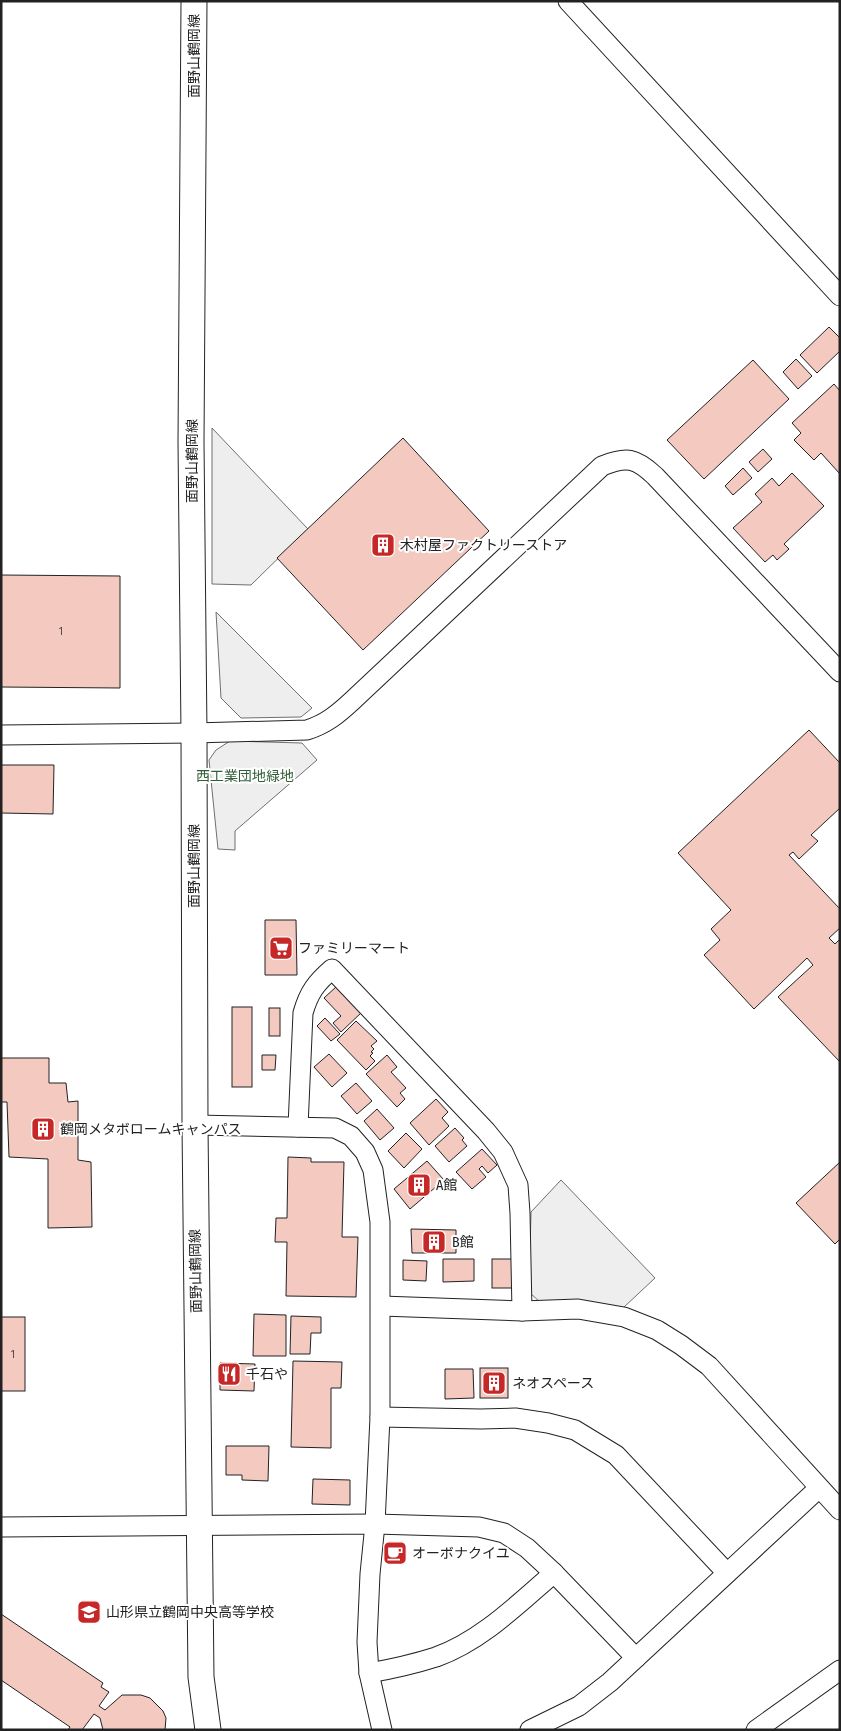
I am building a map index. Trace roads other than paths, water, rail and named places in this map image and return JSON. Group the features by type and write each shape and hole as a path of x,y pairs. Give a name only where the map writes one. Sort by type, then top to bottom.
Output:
{"main road":[{"name":"面野山鶴岡線","path":"194,1 192,452 194,1125 201,1677 208,1730"}],"street":[{"path":"568,1 840,296"},
{"path":"1,735 308,730 329,721 602,466 620,460 634,460 645,466 837,663"},
{"path":"298,1127 303,1013 308,995 319,980 332,968 486,1131 503,1152 518,1185 522,1311"},
{"path":"194,1125 335,1128 351,1136 366,1152 373,1170 380,1222 380,1417 367,1642 369,1673 382,1730"},
{"path":"381,1306 522,1311 578,1309 624,1317 657,1330 709,1366 840,1510"},
{"path":"380,1417 515,1418 548,1423 574,1430 616,1455 727,1573"},
{"path":"530,1730 579,1706 610,1682 818,1488"},
{"path":"1,1527 375,1524 479,1527 504,1534 527,1548 554,1573 636,1658"},
{"path":"369,1673 400,1668 438,1656 472,1639 506,1614 554,1573"},
{"path":"756,1730 840,1670"}],"place":[{"name":"木村屋ファクトリーストア","path":"383,545"},
{"name":"ファミリーマート","path":"281,948"},
{"name":"鶴岡メタボロームキャンパス","path":"43,1129"},
{"name":"A館","path":"419,1185"},
{"name":"B館","path":"434,1242"},
{"name":"千石や","path":"229,1374"},
{"name":"ネオスペース","path":"494,1383"},
{"name":"オーボナクイユ","path":"395,1553"},
{"name":"山形県立鶴岡中央高等学校","path":"89,1612"}],"park label":[{"name":"西工業団地緑地","path":"245,776"}]}
